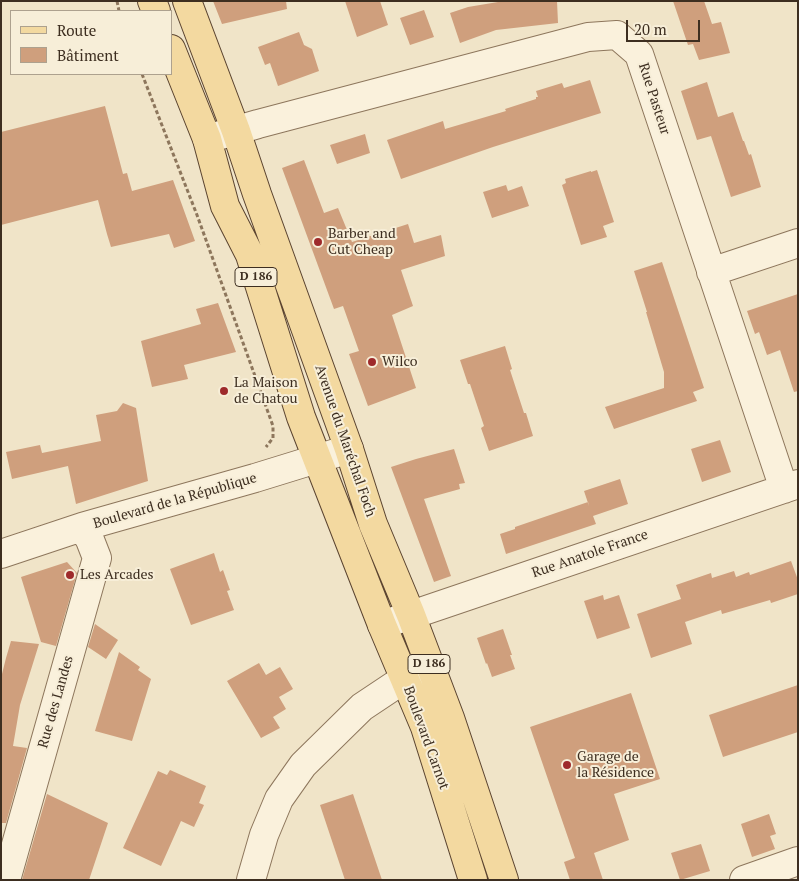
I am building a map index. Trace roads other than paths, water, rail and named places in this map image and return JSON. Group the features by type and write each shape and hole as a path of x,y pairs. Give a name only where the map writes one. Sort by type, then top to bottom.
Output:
{"main road":[{"name":"Avenue du Maréchal Foch","path":"187,1 236,131 349,449 373,524 411,615 450,718 504,880"},
{"name":"D 186","path":"172,52 207,139 225,206 250,255 301,417 318,459 337,473 373,524"},
{"name":"Boulevard Carnot","path":"318,459 382,625 425,727 473,880"}],"street":[{"name":"Rue Pasteur","path":"207,139 588,37 617,35 639,54 711,272 791,486"},
{"path":"711,272 798,243"},
{"name":"Boulevard de la République","path":"1,554 82,527 246,481 349,449"},
{"name":"Rue Anatole France","path":"382,625 791,486"},
{"name":"Rue des Landes","path":"6,880 12,821 98,558 82,527"},
{"path":"250,880 264,835 280,800 304,766 362,707 404,679 431,668"},
{"path":"744,880 798,861"}],"place":[{"name":"Barber and Cut Cheap","path":"318,242"},
{"name":"Wilco","path":"372,362"},
{"name":"La Maison de Chatou","path":"224,391"},
{"name":"Les Arcades","path":"70,575"},
{"name":"Garage de la Résidence","path":"567,765"}]}
